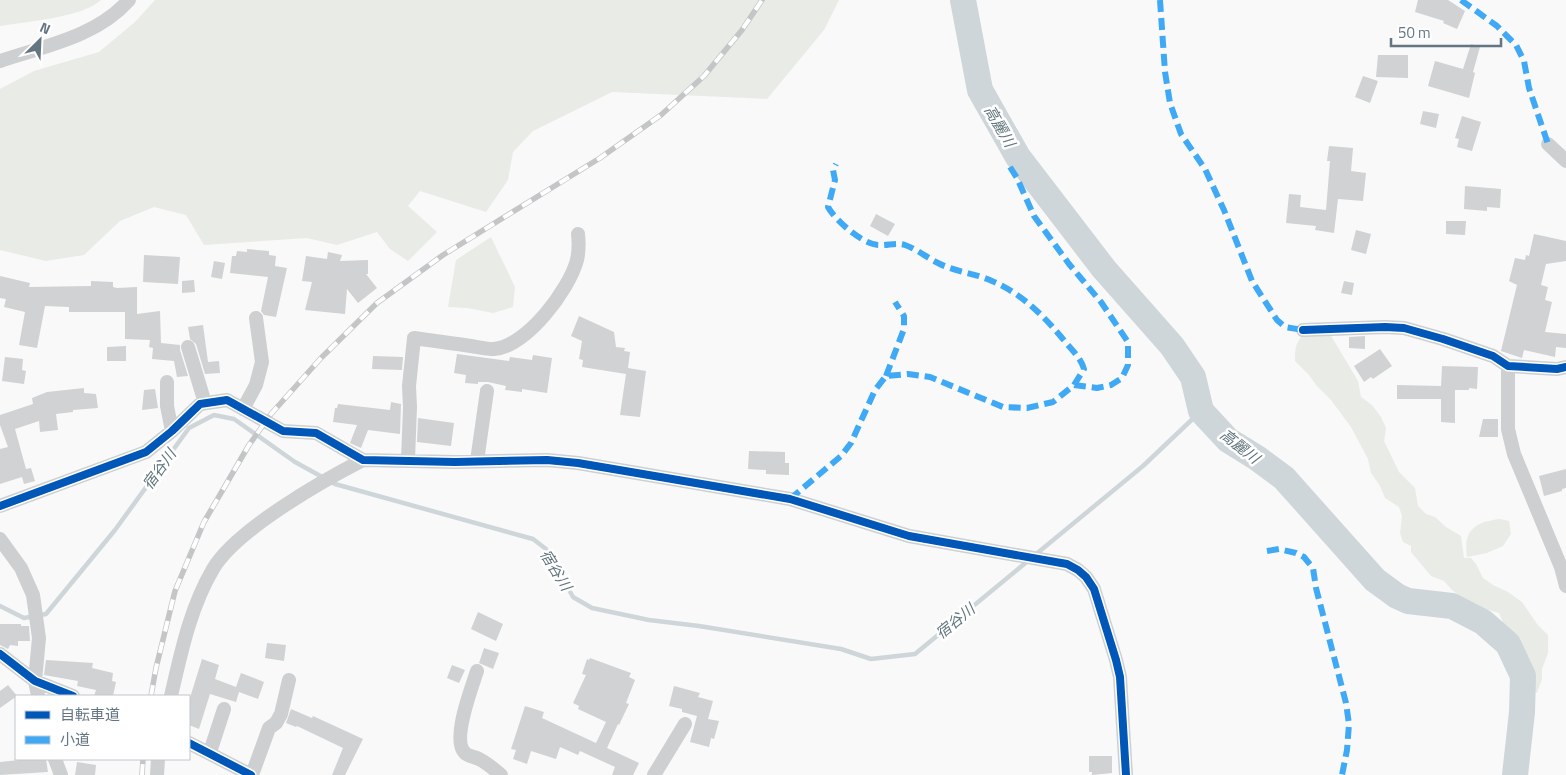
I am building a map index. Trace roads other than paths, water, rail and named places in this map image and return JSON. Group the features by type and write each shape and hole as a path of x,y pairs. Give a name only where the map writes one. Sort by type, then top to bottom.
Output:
{"street":[{"path":"0,61 90,31 107,20 129,0"},
{"path":"1548,144 1566,161"},
{"path":"408,460 409,386 414,338 494,349 514,343 533,329 552,306 568,281 576,262 580,245 578,234"},
{"path":"243,409 256,385 262,362 256,318"},
{"path":"1303,330 1404,328 1493,356 1508,366 1557,369 1566,367"},
{"path":"188,347 205,403"},
{"path":"1508,366 1508,429 1514,454 1561,567 1566,586"},
{"path":"167,382 167,406 172,431"},
{"path":"477,461 487,391"},
{"path":"0,506 146,452 172,431 200,404 226,400 282,431 316,433 363,460"},
{"path":"171,695 184,639 199,596 213,568 230,549 253,529 334,475 363,460 547,460 578,463 790,499 909,536 1067,564 1086,577 1094,590 1101,609 1120,677 1126,775"},
{"path":"0,539 21,568 33,595 39,638 35,681 38,695"},
{"path":"0,654 35,681 70,695"},
{"path":"477,671 461,728 461,747 465,754 492,766 501,775"},
{"path":"190,743 252,775 269,728 276,723 281,714 289,680"},
{"path":"210,752 224,709"},
{"path":"654,775 685,724"},
{"path":"55,760 60,775"},
{"path":"157,775 158,760"}],"waterway":[{"name":"高麗川","path":"963,0 980,90 1018,157 1104,269 1172,346 1193,377 1201,411 1228,440 1284,478 1375,580 1397,596 1408,601 1452,606 1483,622 1508,644 1523,676 1522,712 1515,775"},
{"name":"宿谷川","path":"1035,555 1143,466 1201,411"},
{"name":"宿谷川","path":"0,606 24,618 46,614 115,530 189,428 214,415 234,419 295,462 335,484 533,539 546,549 573,597 592,608 649,620 699,626 841,649 871,659 915,654 1029,560"}],"railway":[{"path":"151,695 175,591 204,522 249,445 271,414 321,358 377,303 443,255 600,158 661,115 704,76 742,30 762,0"},
{"path":"142,775 143,760"}]}
